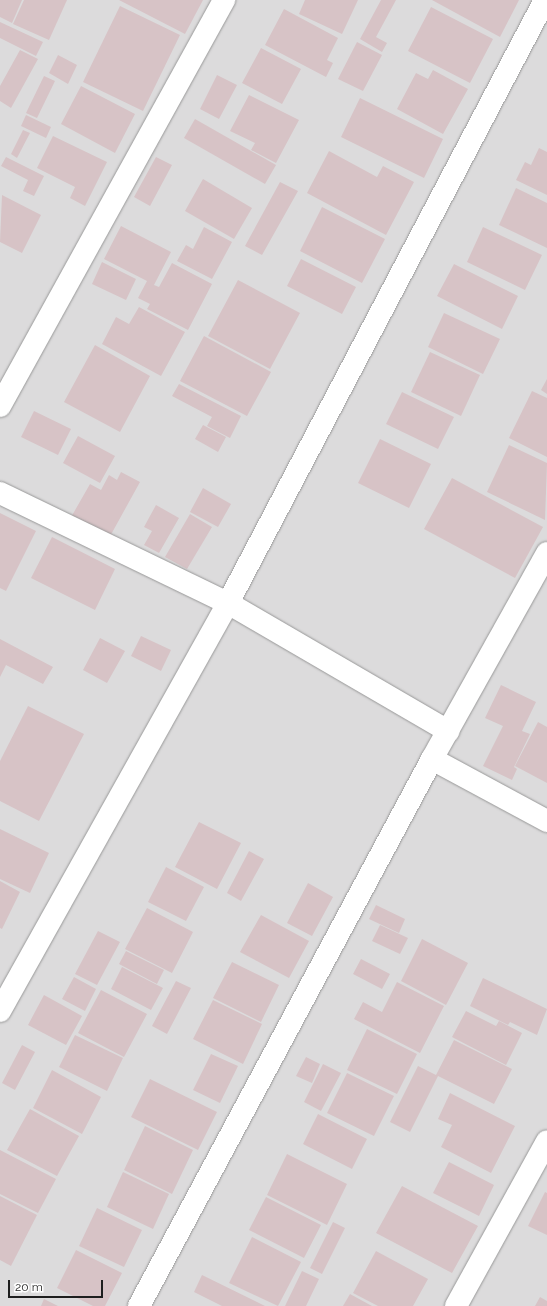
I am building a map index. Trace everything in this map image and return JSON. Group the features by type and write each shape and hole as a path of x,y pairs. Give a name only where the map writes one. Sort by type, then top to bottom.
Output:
{"street":[{"path":"0,406 224,0"},
{"path":"0,1011 228,603 545,0"},
{"path":"0,492 228,603 448,731"},
{"path":"139,1306 432,759 547,554"},
{"path":"432,759 547,821"},
{"path":"456,1306 547,1141"}],"shaded area":[{"path":"0,0 547,0 547,1306 0,1306"}],"building":[{"path":"0,0 22,0 12,23 0,17"},
{"path":"24,0 67,0 49,40 13,24"},
{"path":"119,0 203,0 185,34"},
{"path":"305,0 358,0 342,34 299,14"},
{"path":"381,0 396,0 376,37 387,43 382,52 360,39"},
{"path":"432,0 519,0 500,37"},
{"path":"120,6 180,35 143,111 83,82"},
{"path":"431,7 493,39 470,83 408,51"},
{"path":"284,9 338,38 327,60 333,63 326,77 265,45"},
{"path":"0,22 43,42 36,56 0,38"},
{"path":"357,42 382,55 363,91 338,79"},
{"path":"261,48 301,69 282,104 242,83"},
{"path":"20,50 38,59 11,108 0,101 0,86"},
{"path":"58,55 77,65 68,84 49,73"},
{"path":"433,70 468,89 443,134 397,109 416,73 428,79"},
{"path":"217,75 237,85 219,119 200,109"},
{"path":"44,76 55,81 37,118 26,113"},
{"path":"81,86 135,114 115,153 61,124"},
{"path":"249,95 299,120 276,163 251,150 255,143 230,131"},
{"path":"360,98 443,139 424,178 341,137"},
{"path":"26,115 51,127 46,138 21,126"},
{"path":"195,119 276,165 265,184 184,138"},
{"path":"23,130 30,133 17,158 11,154"},
{"path":"53,136 107,162 85,206 70,198 75,187 37,168"},
{"path":"539,148 547,152 547,195 516,180 525,162 531,165"},
{"path":"329,151 377,177 383,166 414,182 386,235 307,193"},
{"path":"6,157 44,176 34,196 23,191 28,180 1,166"},
{"path":"156,157 172,165 150,206 134,197"},
{"path":"203,179 252,208 234,239 185,211"},
{"path":"280,182 298,191 262,255 245,246"},
{"path":"516,188 547,203 547,248 499,225"},
{"path":"2,195 41,215 22,253 0,242"},
{"path":"322,207 385,239 362,283 300,251"},
{"path":"121,226 171,252 154,285 159,287 172,263 212,284 188,330 147,309 150,304 138,298 147,281 104,259"},
{"path":"204,227 232,242 212,279 177,261 186,245 193,249"},
{"path":"483,227 542,255 525,290 467,262"},
{"path":"301,259 356,287 342,314 287,286"},
{"path":"102,262 136,279 126,300 92,284"},
{"path":"454,264 518,296 502,329 437,296"},
{"path":"238,280 300,313 270,369 208,336"},
{"path":"139,307 185,332 161,376 102,344 116,317 129,324"},
{"path":"444,313 500,339 483,374 428,347"},
{"path":"204,336 271,372 247,416 180,381"},
{"path":"95,345 150,376 120,432 64,402"},
{"path":"430,352 480,375 461,416 411,392"},
{"path":"547,379 547,394 541,390"},
{"path":"179,384 241,416 230,438 207,426 212,417 172,396"},
{"path":"532,391 547,398 547,457 509,438"},
{"path":"402,392 454,417 438,449 386,424"},
{"path":"34,411 71,429 58,455 21,437"},
{"path":"203,425 226,437 218,452 195,439"},
{"path":"78,436 115,456 100,483 63,463"},
{"path":"380,439 431,464 409,508 358,483"},
{"path":"509,445 547,463 545,520 487,492"},
{"path":"121,472 140,482 108,540 70,519 90,484 101,490 109,475 117,480"},
{"path":"452,478 543,527 515,578 424,529"},
{"path":"203,488 231,504 218,527 190,512"},
{"path":"156,505 179,518 159,553 144,545 152,531 144,527"},
{"path":"0,513 36,531 6,591 0,588"},
{"path":"190,514 212,527 187,569 165,557"},
{"path":"52,537 115,569 95,610 31,578"},
{"path":"141,636 171,650 161,671 131,656"},
{"path":"100,638 125,651 107,683 83,670"},
{"path":"0,639 53,667 43,684 6,665 0,677"},
{"path":"501,685 536,702 522,731 530,734 514,767 517,769 512,780 483,766 503,726 485,718"},
{"path":"28,706 84,734 39,821 0,801 0,761"},
{"path":"538,722 547,727 547,783 515,766"},
{"path":"199,822 241,843 217,889 175,867"},
{"path":"0,829 49,853 30,893 0,879"},
{"path":"249,851 264,859 241,901 227,893"},
{"path":"166,867 204,887 186,921 148,902"},
{"path":"0,881 20,892 2,929 0,928"},
{"path":"308,883 333,897 312,936 287,923"},
{"path":"376,905 405,919 399,933 369,919"},
{"path":"147,908 193,932 172,973 125,949"},
{"path":"261,915 309,941 289,978 240,952"},
{"path":"380,925 408,938 400,954 372,941"},
{"path":"98,931 120,942 97,985 75,974"},
{"path":"422,939 468,963 446,1005 401,981"},
{"path":"126,951 164,970 157,984 119,964"},
{"path":"361,959 390,974 382,989 353,974"},
{"path":"232,962 279,985 261,1022 213,998"},
{"path":"122,967 163,988 151,1010 111,989"},
{"path":"74,977 96,989 85,1011 62,999"},
{"path":"483,978 547,1009 537,1035 510,1022 508,1025 470,1006"},
{"path":"176,981 191,988 167,1034 152,1026"},
{"path":"397,982 444,1006 420,1053 354,1019 363,1002 382,1012"},
{"path":"101,990 147,1014 124,1057 78,1033"},
{"path":"44,995 82,1016 66,1045 28,1025"},
{"path":"213,1000 262,1024 243,1064 193,1039"},
{"path":"466,1011 496,1026 499,1021 522,1033 506,1065 452,1037"},
{"path":"367,1029 417,1054 397,1094 347,1070"},
{"path":"75,1035 123,1058 107,1091 59,1067"},
{"path":"454,1040 512,1069 494,1104 438,1076 410,1132 390,1122 418,1066 436,1075"},
{"path":"22,1045 35,1052 15,1090 2,1083"},
{"path":"211,1054 238,1066 220,1103 193,1090"},
{"path":"306,1057 320,1064 312,1083 296,1076"},
{"path":"323,1064 341,1073 321,1111 304,1102"},
{"path":"52,1070 101,1097 82,1134 33,1108"},
{"path":"347,1073 394,1096 374,1136 327,1113"},
{"path":"150,1079 217,1112 198,1150 131,1117"},
{"path":"450,1093 515,1126 491,1173 441,1147 452,1125 438,1119"},
{"path":"30,1109 79,1136 57,1176 7,1150"},
{"path":"318,1114 367,1139 352,1169 303,1144"},
{"path":"145,1126 193,1150 172,1194 124,1170"},
{"path":"0,1150 56,1179 38,1213 0,1194"},
{"path":"287,1154 347,1184 327,1225 267,1195"},
{"path":"449,1162 494,1185 479,1216 433,1193"},
{"path":"123,1172 169,1194 153,1229 107,1207"},
{"path":"402,1186 478,1226 452,1273 376,1233"},
{"path":"545,1192 547,1193 547,1235 528,1226"},
{"path":"0,1196 37,1215 11,1266 0,1260"},
{"path":"266,1197 321,1225 304,1258 249,1230"},
{"path":"97,1208 142,1230 124,1267 79,1246"},
{"path":"333,1222 345,1228 322,1274 310,1268"},
{"path":"252,1237 301,1262 278,1306 229,1283"},
{"path":"76,1250 122,1273 105,1306 93,1306 57,1288"},
{"path":"376,1251 428,1279 413,1306 378,1306 353,1293"},
{"path":"302,1271 319,1279 306,1306 285,1306"},
{"path":"202,1275 265,1306 222,1306 194,1292"},
{"path":"350,1294 372,1306 343,1306"},
{"path":"540,1297 547,1301 547,1306 535,1306"},
{"path":"44,1299 58,1306 41,1306"}]}
